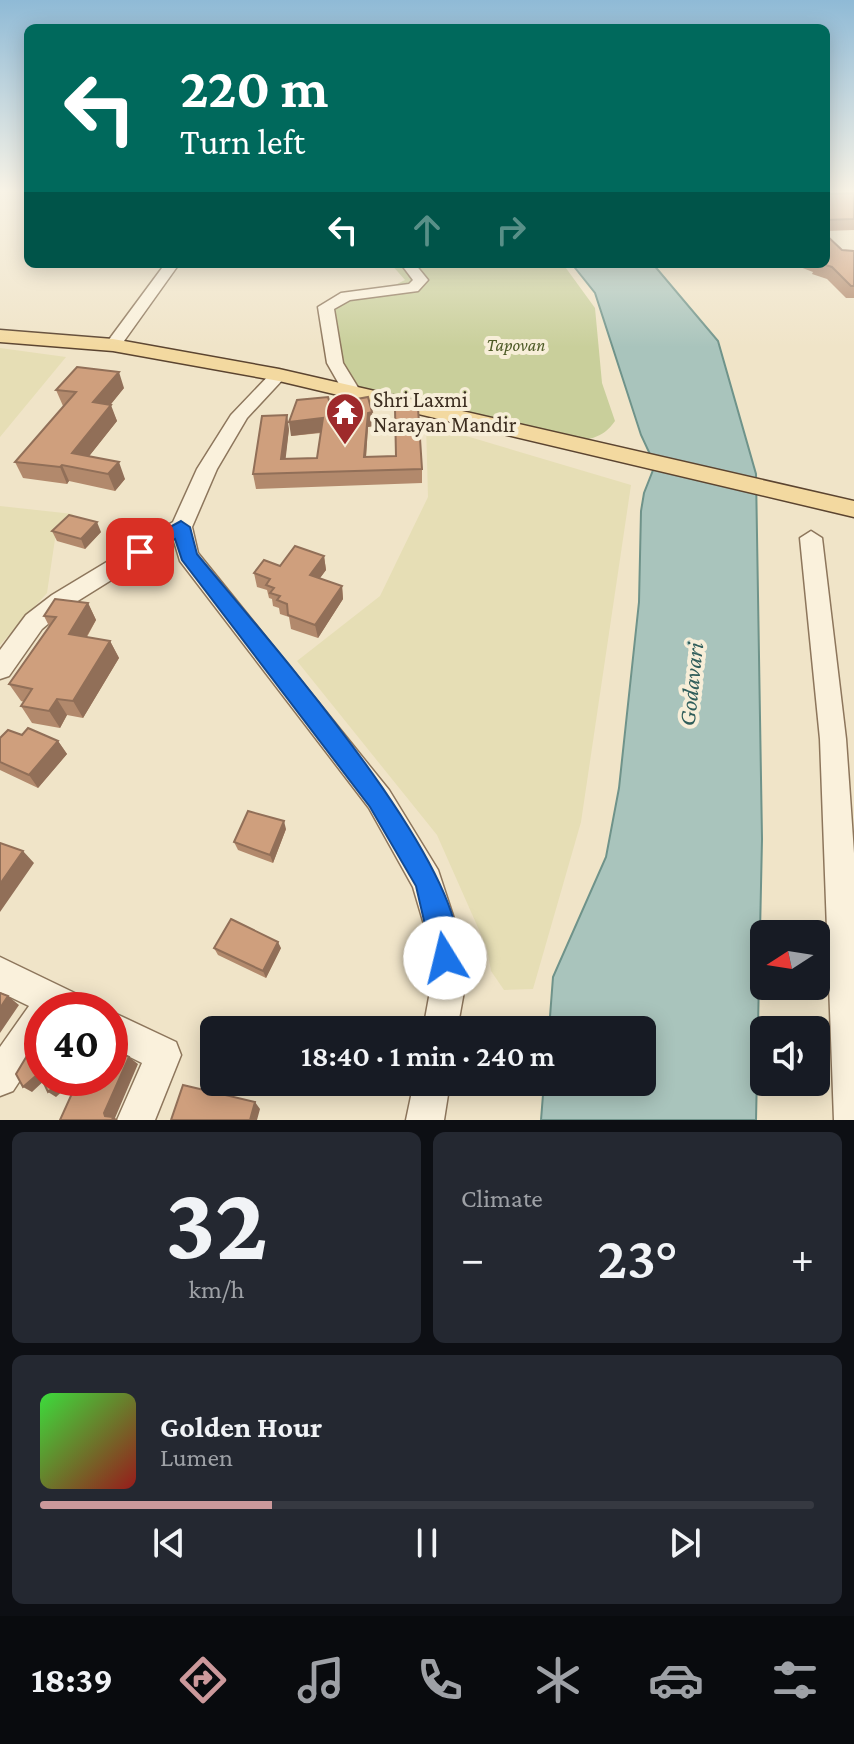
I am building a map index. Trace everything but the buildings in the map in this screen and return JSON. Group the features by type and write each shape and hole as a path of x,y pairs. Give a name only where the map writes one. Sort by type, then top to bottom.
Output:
{"main road":[{"path":"0,336 113,345 279,375 854,509"}],"street":[{"path":"113,345 169,268"},
{"path":"353,394 335,363 326,307 346,296 413,288 421,280 411,268"},
{"path":"0,669 34,622 60,601 181,527 207,469 240,415 279,375"},
{"path":"181,527 188,555 379,799 427,881 442,931 448,986 443,1016"},
{"path":"811,538 833,739 853,1120"},
{"path":"0,974 28,992"},
{"path":"128,1037 163,1055 136,1120"},
{"path":"0,1078 24,1047"},
{"path":"425,1120 429,1096"}],"shaded area":[{"path":"0,348 66,357 0,437"},
{"path":"426,424 631,485 581,822 533,989 504,990 491,971 487,948 437,835 297,661 380,596 428,497"},
{"path":"0,506 73,514 55,539 47,593 0,645"}],"green space":[{"name":"Tapovan","path":"394,268 566,268 595,308 602,383 615,421 594,438 566,440 363,395 349,381 320,310 333,299 377,294 405,280"}],"water":[{"name":"Godavari","path":"575,268 656,268 718,341 756,474 762,839 760,920 750,920 750,1000 759,1000 758,1016 750,1016 750,1096 757,1096 756,1120 541,1120 543,1096 656,1096 656,1016 550,1016 553,977 606,857 619,788 639,602 641,511 655,465 641,435 595,293"}],"place":[{"name":"Shri Laxmi Narayan Mandir","path":"345,446"}],"route":[{"path":"140,552 181,527 188,555 379,799 427,881 442,931 445,958"}]}
